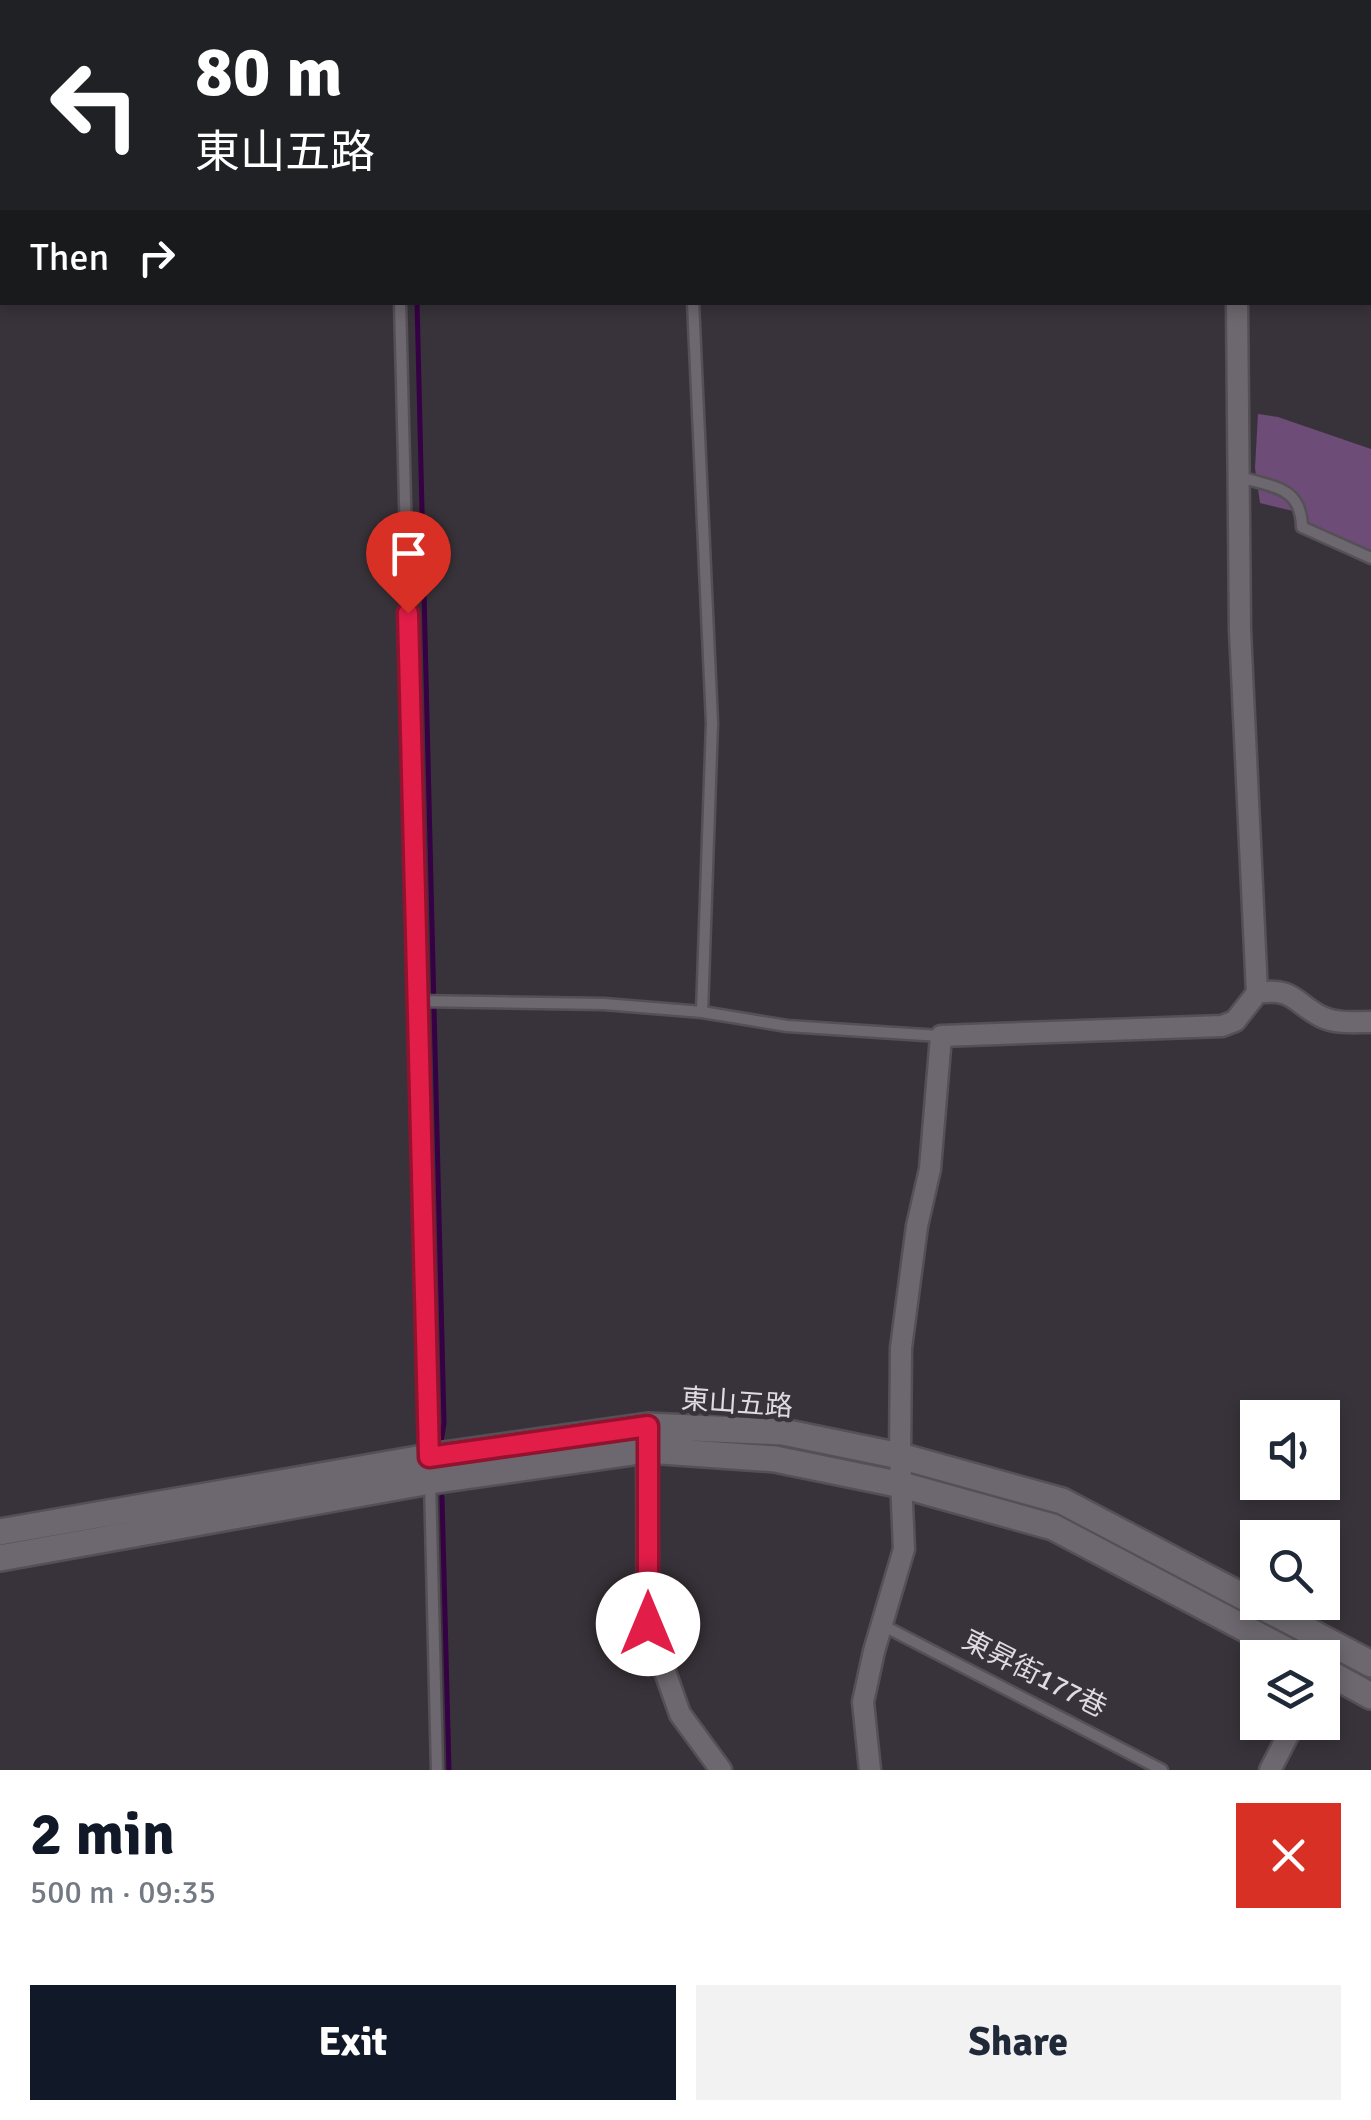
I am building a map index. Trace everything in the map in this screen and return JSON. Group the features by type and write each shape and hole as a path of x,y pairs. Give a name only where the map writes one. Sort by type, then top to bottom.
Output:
{"street":[{"path":"870,1770 863,1702 904,1549 901,1348 917,1226 930,1169 941,1036 1222,1026 1235,1021 1257,993 1240,630 1237,305"},
{"path":"1257,993 1278,990 1293,995 1324,1018 1371,1022"},
{"name":"東山五路","path":"0,1532 648,1438 783,1432 900,1456 1062,1501 1326,1640"},
{"path":"648,1438 648,1624 680,1714 721,1770"},
{"name":"東山五路","path":"648,1438 902,1485 1053,1526 1267,1640"},
{"name":"東山五路","path":"0,1558 429,1469"},
{"name":"東山五路","path":"1340,1647 1371,1664"},
{"path":"1340,1679 1371,1696"},
{"path":"1270,1770 1286,1740"}],"lane":[{"path":"400,305 437,1770"},
{"path":"693,305 712,723 702,1012"},
{"path":"1237,476 1292,494 1302,506 1302,527 1371,558"},
{"path":"418,1001 604,1004 702,1012 787,1026 941,1036"},
{"name":"東昇街177巷","path":"882,1625 1162,1770"}],"shaded area":[{"path":"1258,414 1278,417 1371,449 1371,559 1316,538 1305,514 1260,503 1255,468"}],"waterway":[{"path":"417,305 444,1423 441,1442"},
{"path":"442,1497 449,1770"}],"route":[{"path":"408,613 429,1457 648,1426 648,1624"}]}
